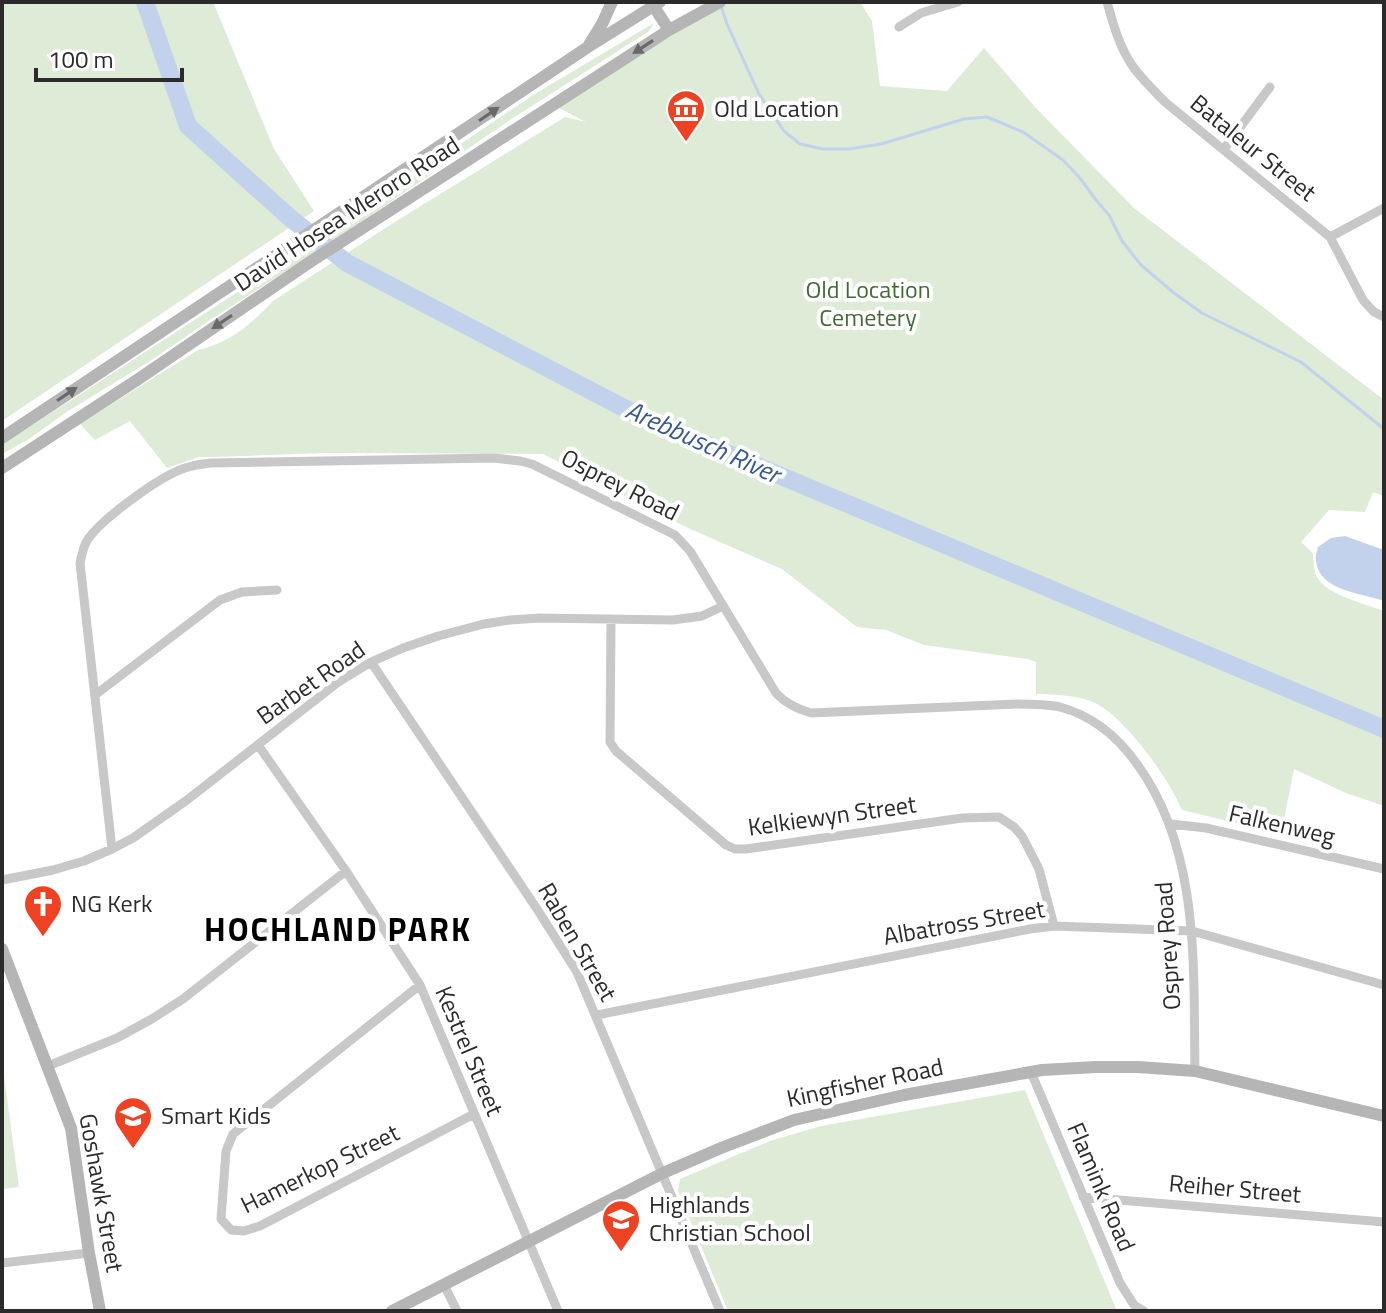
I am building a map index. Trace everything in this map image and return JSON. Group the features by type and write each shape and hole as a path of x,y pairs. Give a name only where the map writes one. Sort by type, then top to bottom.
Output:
{"main road":[{"path":"588,47 612,2"},
{"path":"655,3 669,30"},
{"name":"David Hosea Meroro Road","path":"2,438 655,3"},
{"name":"David Hosea Meroro Road","path":"2,468 310,262 669,30 715,5"},
{"path":"2,478 42,443"},
{"name":"Goshawk Street","path":"2,949 71,1128 100,1311"},
{"name":"Kingfisher Road","path":"392,1311 663,1173 780,1124 904,1095 1031,1072 1138,1067 1195,1071 1384,1116"}],"street":[{"path":"899,27 921,13 958,2"},
{"name":"Bataleur Street","path":"1107,2 1125,55 1141,77 1165,102 1330,237 1363,300 1374,312 1384,317"},
{"path":"1224,149 1270,87"},
{"path":"1330,237 1384,208"},
{"name":"Osprey Road","path":"112,849 80,563 88,540 102,524 169,475 183,468 210,463 494,458 520,461 532,464 675,535 690,551 776,693 800,710 811,713 1017,704 1060,707 1094,721 1111,733 1150,781 1171,824 1182,868 1192,931 1195,1071"},
{"path":"95,695 220,600 242,592 277,590"},
{"name":"Barbet Road","path":"2,880 53,870 112,849 150,827 337,683 371,662 438,636 484,624 539,618 611,621 689,619 723,606"},
{"name":"Kelkiewyn Street","path":"611,621 610,742 616,751 726,845 746,849 962,818 999,817 1022,836 1039,869 1054,926"},
{"name":"Raben Street","path":"371,662 577,972 720,1311"},
{"name":"Kestrel Street","path":"258,745 346,871 420,985 558,1311"},
{"name":"Falkenweg","path":"1171,824 1206,828 1384,869"},
{"path":"48,1066 117,1038 183,999 346,871"},
{"name":"Albatross Street","path":"597,1015 1054,926 1192,931 1384,985"},
{"name":"Hamerkop Street","path":"420,985 233,1134 226,1151 221,1219 231,1230 244,1231 260,1226 474,1114"},
{"name":"Flamink Road","path":"1031,1072 1125,1294 1144,1311"},
{"name":"Reiher Street","path":"1083,1197 1384,1222"},
{"path":"2,1263 89,1253"},
{"path":"444,1285 457,1311"}],"green space":[{"path":"2,2 213,2 274,149 314,211 2,421"},
{"name":"Old Location Cemetery","path":"720,2 860,2 872,21 880,86 947,91 984,48 1035,107 1134,208 1384,400 1384,496 1373,492 1365,512 1329,510 1301,542 1313,553 1318,579 1324,585 1339,595 1384,611 1384,806 1346,793 1294,769 1281,834 1182,810 1146,751 1109,712 1084,699 1036,694 1036,662 924,645 886,630 857,627 782,569 688,528 543,454 326,453 199,457 167,468 130,421 95,440 80,424 198,350 230,338 273,301 565,117 586,122 553,105"},
{"path":"654,23 649,31 513,118 330,243 2,454 2,445 333,230 533,95"},
{"path":"2,1076 19,1187 2,1189"},
{"path":"1025,1090 1117,1311 728,1311 678,1191 680,1179 770,1141 821,1126"}],"water":[{"path":"1345,536 1384,550 1384,601 1342,589 1324,578 1319,570 1316,558 1318,547 1331,538"}],"waterway":[{"name":"Arebbusch River","path":"145,2 188,126 289,217 347,263 643,418 1384,729"},
{"path":"721,6 759,94 784,131 800,144 823,149 849,149 881,144 964,119 987,117 1023,132 1063,160 1080,178 1109,215 1122,241 1141,265 1174,293 1202,313 1301,362 1384,429"}],"place":[{"name":"Old Location","path":"686,143"},
{"name":"NG Kerk","path":"43,938"},
{"name":"Smart Kids","path":"133,1150"},
{"name":"Highlands Christian School","path":"621,1253"}],"district":[{"name":"HOCHLAND PARK","path":"338,930"}]}
